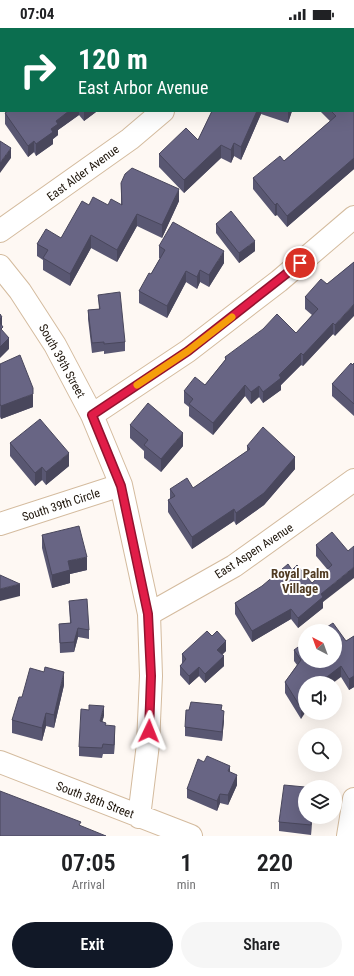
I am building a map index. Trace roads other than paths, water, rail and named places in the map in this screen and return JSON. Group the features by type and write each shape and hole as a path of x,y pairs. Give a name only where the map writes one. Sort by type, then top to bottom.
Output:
{"street":[{"name":"East Alder Avenue","path":"0,231 130,139 162,112"},
{"path":"92,415 188,351 279,281 354,217"},
{"name":"South 39th Street","path":"0,266 20,291 55,345 92,415 121,486 148,614 151,676 148,744 139,817"},
{"name":"East Aspen Avenue","path":"148,614 234,566 354,480"},
{"name":"South 39th Circle","path":"0,524 121,486"},
{"name":"South 38th Street","path":"0,762 191,836"},
{"path":"348,836 354,799"}],"district":[{"name":"Royal Palm Village","path":"300,580"}]}
